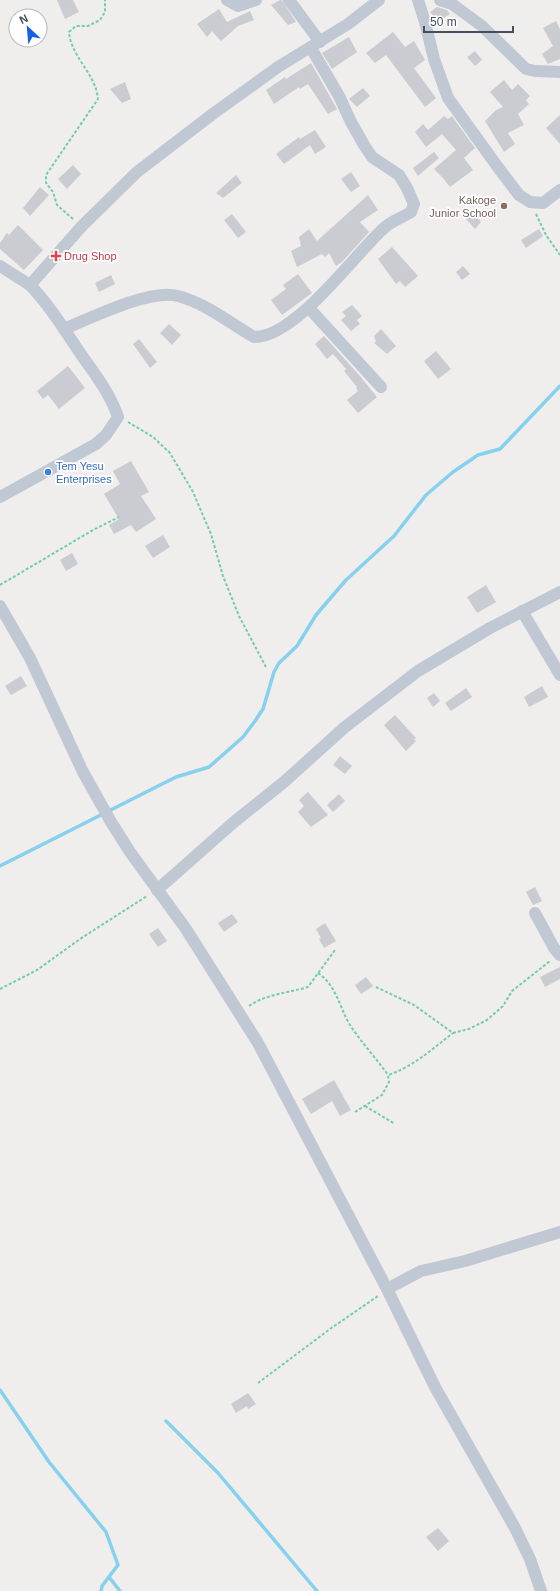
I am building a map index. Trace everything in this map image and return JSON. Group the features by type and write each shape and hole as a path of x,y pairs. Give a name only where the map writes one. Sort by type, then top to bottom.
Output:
{"street":[{"path":"227,0 238,6 256,0"},
{"path":"64,329 143,298 164,294 177,295 194,302 254,337 263,337 273,333 309,308 382,229 411,212 414,204 399,175 372,157 364,145 351,122 316,45 288,0"},
{"path":"30,285 82,226 131,177 170,146 278,67 348,24 379,0"},
{"path":"418,0 426,22 434,59 448,98 519,195 530,202 543,203 560,190"},
{"path":"440,0 452,4 482,26 526,69 535,72 560,72"},
{"path":"0,266 30,285 53,311 112,401 118,417 106,435 96,444 0,497"},
{"path":"309,308 381,387"},
{"path":"157,890 234,822 284,782 345,727 418,671 455,647 560,592"},
{"path":"0,606 30,658 83,772 102,807 130,852 186,929 240,1013 265,1056 387,1289 435,1387 515,1528 530,1559 540,1591"},
{"path":"522,611 560,675"},
{"path":"535,913 560,955"},
{"path":"387,1289 421,1271 465,1261 560,1232"}],"path":[{"path":"82,226 57,205 53,192 46,182 46,175 98,99 97,88 70,43 69,32 76,26 88,26 100,20 105,12 105,0"},
{"path":"530,202 546,235 560,256"},
{"path":"118,417 153,437 170,453 193,492 211,534 223,576 238,616 267,669"},
{"path":"0,585 93,530 118,517"},
{"path":"0,989 37,970 80,939 157,890"},
{"path":"240,1013 257,1000 308,987 335,950"},
{"path":"388,1075 399,1072 418,1061 453,1033 468,1029 487,1020 503,1006 512,991 560,955"},
{"path":"318,973 327,979 336,992 340,1005 351,1026 388,1075 389,1082 382,1095 355,1112"},
{"path":"376,987 414,1005 453,1033"},
{"path":"365,1106 395,1124"},
{"path":"258,1383 330,1329 387,1289"}],"building":[{"path":"57,0 73,0 79,12 65,19"},
{"path":"282,0 296,22 288,25 271,5"},
{"path":"437,7 447,10 450,14 438,22 430,12"},
{"path":"219,9 227,22 250,11 254,20 238,26 221,41 212,31 207,37 197,24"},
{"path":"556,21 560,29 560,59 548,64 542,54 553,46 543,28"},
{"path":"393,32 405,47 414,41 425,60 414,68 436,98 425,107 386,55 375,63 366,53"},
{"path":"349,37 357,52 332,69 322,53"},
{"path":"475,51 482,60 475,66 467,57"},
{"path":"311,63 337,109 328,114 308,84 300,89 299,87 274,104 266,90 285,77 286,79"},
{"path":"504,80 512,90 518,84 530,96 526,100 529,104 518,114 524,125 508,133 515,144 504,152 485,121 496,110 503,107 490,92"},
{"path":"125,82 131,99 122,103 110,89"},
{"path":"363,88 370,96 357,107 349,99"},
{"path":"560,115 560,144 546,128"},
{"path":"444,116 448,119 452,116 475,148 464,158 473,170 450,187 434,169 456,150 442,134 426,147 415,132 423,124 428,130"},
{"path":"315,130 326,147 315,154 310,145 284,164 276,154 299,137 300,139"},
{"path":"434,152 439,158 418,176 413,168"},
{"path":"73,165 81,174 67,189 58,179"},
{"path":"351,172 360,186 351,192 341,179"},
{"path":"236,175 242,183 223,198 216,193"},
{"path":"40,187 49,195 30,216 23,208"},
{"path":"368,195 378,210 360,222 369,232 342,262 336,266 329,253 325,257 322,254 297,267 291,251 301,246 299,237 309,229 317,241"},
{"path":"473,212 481,222 475,229 465,218"},
{"path":"232,214 246,232 238,238 224,220"},
{"path":"18,225 43,250 24,270 0,249 0,243 7,233 9,235"},
{"path":"539,229 543,236 526,248 521,240"},
{"path":"392,247 418,276 405,287 400,281 396,284 378,259"},
{"path":"463,266 470,274 462,280 456,272"},
{"path":"298,274 312,293 282,315 271,300 286,289 283,285"},
{"path":"111,275 115,284 99,292 95,283"},
{"path":"352,305 362,316 357,320 360,324 351,331 341,320 346,316 342,312"},
{"path":"169,324 181,335 172,345 160,333"},
{"path":"381,329 396,346 387,354 374,343 376,341 374,336"},
{"path":"324,336 377,397 358,413 347,400 358,391 356,388 357,387 344,371 346,369 333,354 327,359 315,344"},
{"path":"139,339 157,362 150,368 133,344"},
{"path":"436,351 451,369 438,379 424,361"},
{"path":"68,366 85,388 59,409 48,395 43,399 37,391"},
{"path":"131,461 149,492 141,496 156,519 136,532 131,525 114,534 109,525 119,519 104,494 120,484 113,471"},
{"path":"163,535 170,547 153,558 145,546"},
{"path":"72,553 78,564 66,571 60,560"},
{"path":"486,585 496,602 477,613 467,597"},
{"path":"21,676 27,686 11,695 5,686"},
{"path":"542,686 548,697 529,707 524,697"},
{"path":"466,688 472,697 451,711 445,703"},
{"path":"434,693 440,701 433,707 427,698"},
{"path":"395,715 416,738 414,740 416,741 406,751 384,725"},
{"path":"340,756 352,766 345,774 333,765"},
{"path":"308,792 328,815 311,827 298,812 304,806 299,800"},
{"path":"339,794 345,801 333,812 327,805"},
{"path":"535,887 542,901 533,905 526,892"},
{"path":"232,914 238,922 224,932 218,923"},
{"path":"325,923 336,941 324,948 316,929"},
{"path":"158,928 167,941 158,947 149,934"},
{"path":"560,967 560,979 545,987 540,977"},
{"path":"366,977 373,986 361,994 355,985"},
{"path":"334,1080 351,1110 340,1116 332,1101 311,1114 302,1099"},
{"path":"248,1393 256,1404 248,1409 247,1406 236,1413 231,1404"},
{"path":"438,1528 449,1541 438,1551 426,1537"}],"waterway":[{"path":"0,866 176,777 209,767 243,737 255,721 263,709 274,672 279,663 297,646 316,615 346,580 394,536 426,495 453,472 478,455 500,449 560,386"},
{"path":"0,1390 49,1462 106,1532 118,1565 102,1586 101,1591"},
{"path":"166,1421 218,1473 317,1591"},
{"path":"109,1577 120,1591"}],"place":[{"name":"Kakoge Junior School","path":"504,206"},
{"name":"Drug Shop","path":"56,256"},
{"name":"Tem Yesu Enterprises","path":"48,472"}]}
